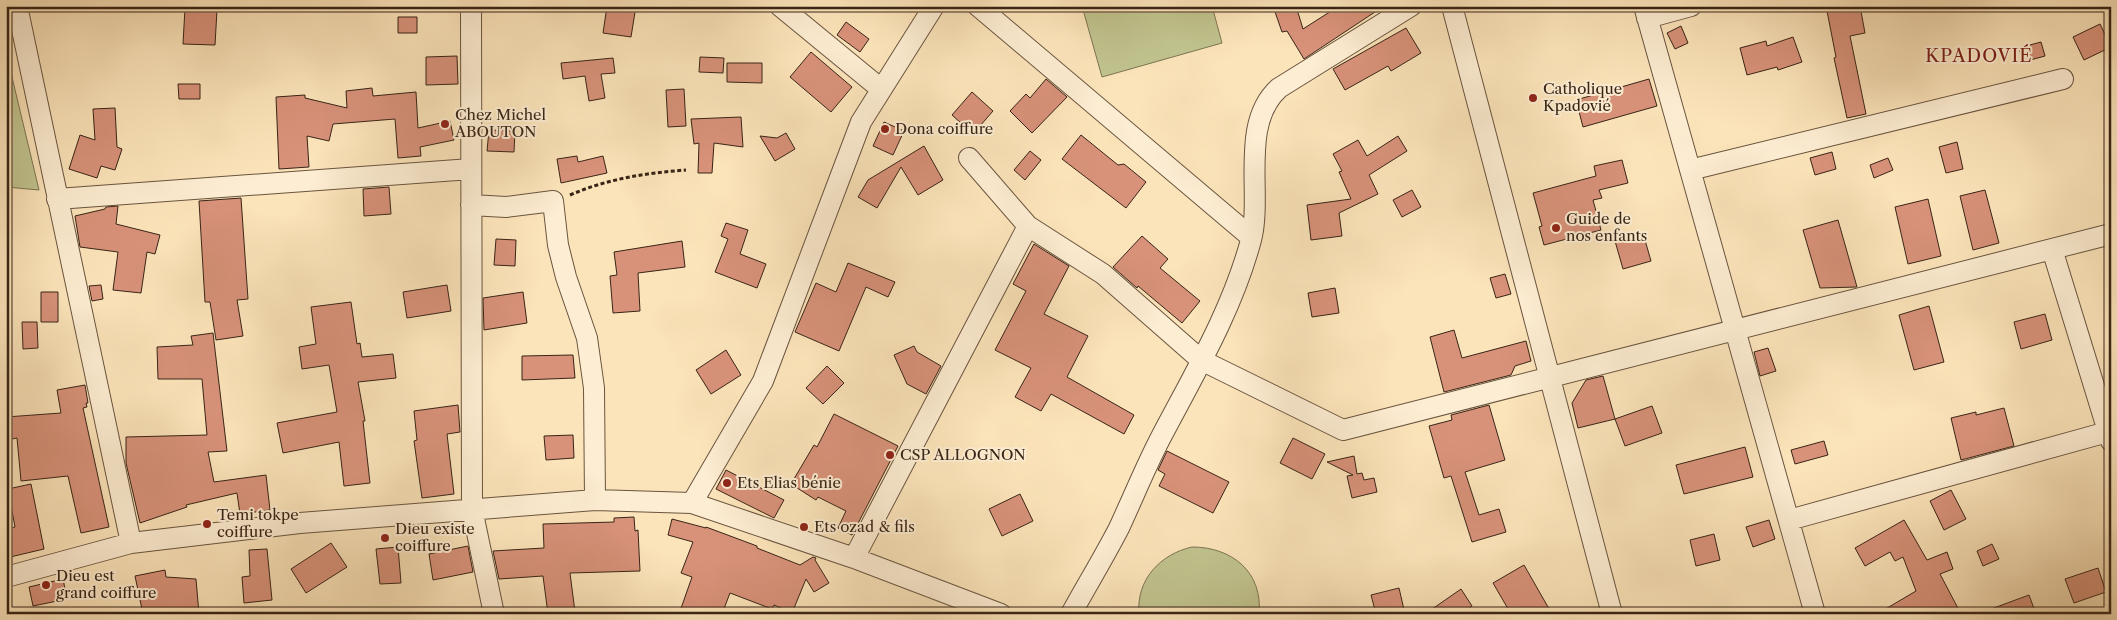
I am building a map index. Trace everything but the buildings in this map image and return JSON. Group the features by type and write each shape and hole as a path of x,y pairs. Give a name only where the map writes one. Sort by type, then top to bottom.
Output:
{"street":[{"path":"16,6 130,543"},
{"path":"472,6 472,509 494,614"},
{"path":"780,6 881,89"},
{"path":"692,503 763,381 861,122 934,6"},
{"path":"978,6 1252,237"},
{"path":"1071,614 1118,528 1144,470 1223,317 1238,283 1252,237 1255,148 1261,120 1270,96 1279,88 1411,6"},
{"path":"1452,6 1612,614"},
{"path":"1692,6 1646,12 1815,614"},
{"path":"1690,170 2063,79"},
{"path":"969,158 1028,226 1103,274 1201,360 1343,430 2111,234"},
{"path":"57,199 471,169"},
{"path":"471,205 506,207 553,202 558,245 566,277 587,338 593,380 595,500"},
{"path":"854,558 1028,226"},
{"path":"1789,520 2110,435 2052,249"},
{"path":"6,577 130,543 300,523 595,500 692,503 854,558 1001,614"}],"path":[{"path":"553,202 604,182 637,174 686,170"}],"green space":[{"path":"1082,6 1212,6 1222,43 1102,77"},
{"path":"6,52 39,190 6,187"},
{"path":"1192,547 1207,548 1220,552 1232,557 1242,565 1250,574 1256,586 1259,599 1259,614 1139,614 1139,601 1142,590 1146,579 1153,570 1170,556"}],"place":[{"name":"Catholique Kpadovié","path":"1533,98"},
{"name":"Chez Michel ABOUTON","path":"445,124"},
{"name":"Dona coiffure","path":"885,129"},
{"name":"Guide de nos enfants","path":"1556,228"},
{"name":"CSP ALLOGNON","path":"890,455"},
{"name":"Ets Elias bénie","path":"727,483"},
{"name":"Temi tokpe coiffure","path":"207,524"},
{"name":"Ets ozad & fils","path":"804,527"},
{"name":"Dieu existe coiffure","path":"385,538"},
{"name":"Dieu est grand coiffure","path":"46,585"}],"district":[{"name":"KPADOVIÉ","path":"1979,56"}]}
